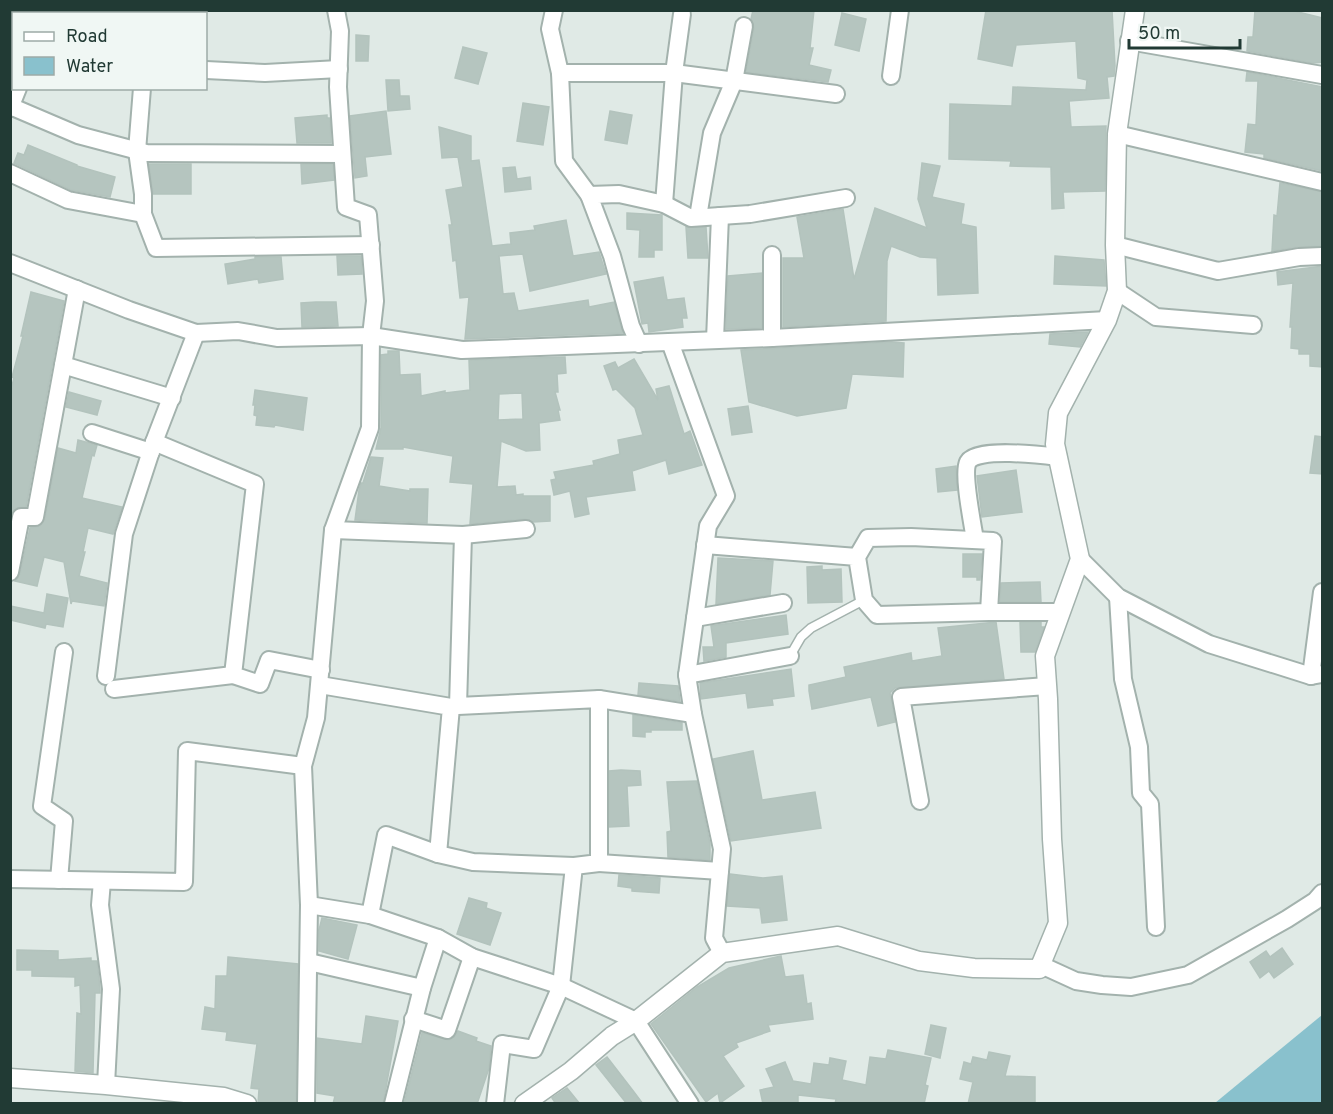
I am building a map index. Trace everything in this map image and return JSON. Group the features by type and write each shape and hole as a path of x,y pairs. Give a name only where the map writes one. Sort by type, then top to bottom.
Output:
{"street":[{"path":"306,1104 309,905 303,766 316,718 333,530 370,428 371,336 375,301 368,214 346,207 338,87 340,31 336,10"},
{"path":"554,10 550,29 560,73 564,161 589,195 612,256 631,326 639,344"},
{"path":"891,76 900,10"},
{"path":"1135,10 1117,134 1115,245 1117,291 1107,320 1059,413 1055,444 1080,559 1118,597 1209,644 1317,675 1323,592"},
{"path":"664,204 674,73 682,14"},
{"path":"698,217 712,133 734,81 744,26"},
{"path":"1129,41 1323,75"},
{"path":"207,70 266,74 339,69"},
{"path":"560,73 674,73 836,94"},
{"path":"17,90 11,107 78,135 137,151 157,154 183,152 342,154"},
{"path":"142,90 137,151 143,194 143,214 156,248 371,245"},
{"path":"1117,134 1323,182"},
{"path":"10,173 68,200 143,214"},
{"path":"589,195 620,194 664,204 691,218 750,214 846,198"},
{"path":"715,340 720,216"},
{"path":"1115,245 1218,271 1299,257 1323,256"},
{"path":"772,255 772,338"},
{"path":"10,263 129,310 196,333 238,331 277,338 371,336 462,350 772,338 1107,320"},
{"path":"10,572 21,517 35,517 77,288"},
{"path":"1117,291 1156,317 1253,325"},
{"path":"196,333 152,447 124,534 110,683 233,675 261,684 269,660 320,677 451,707 438,854"},
{"path":"670,342 726,496 708,526 687,675 693,714 722,849 714,938 722,953"},
{"path":"63,365 172,398"},
{"path":"92,433 152,447 255,484 233,675"},
{"path":"975,540 966,475 969,459 983,455 1018,452 1058,457"},
{"path":"333,530 463,535 526,529"},
{"path":"463,535 458,706 599,699 693,714"},
{"path":"989,612 993,541 911,537 868,538 857,557 864,600 877,615 1060,612"},
{"path":"705,545 857,557"},
{"path":"524,1104 572,1071 612,1036 636,1022 722,953 838,936 919,961 974,968 1039,969 1058,923 1052,839 1045,656 1080,559"},
{"path":"1118,597 1123,679 1139,747 1141,793 1150,804 1156,927"},
{"path":"694,618 783,603"},
{"path":"59,880 64,821 42,806 64,652"},
{"path":"687,675 790,656"},
{"path":"920,801 901,697 1047,686"},
{"path":"599,699 599,863"},
{"path":"10,879 184,882 187,751 303,766"},
{"path":"370,915 386,835 438,854 473,862 574,866 599,863 720,871"},
{"path":"495,1104 502,1044 534,1049 561,986 574,866"},
{"path":"102,881 100,905 111,989 106,1085"},
{"path":"1041,965 1076,981 1131,987 1188,975 1287,919 1315,901 1323,893"},
{"path":"309,905 370,915 438,938 472,957 561,986 636,1022 686,1102"},
{"path":"393,1104 413,1019 438,938"},
{"path":"413,1019 447,1030 472,957"},
{"path":"309,962 422,988"},
{"path":"10,1078 106,1085 247,1104"}],"lane":[{"path":"790,656 801,637 811,628 864,600"}],"water":[{"path":"1322,1015 1322,1103 1215,1103"}],"building":[{"path":"753,10 814,10 810,48 813,48 809,65 831,70 828,82 746,72 754,28 751,19"},
{"path":"986,10 1112,10 1115,66 1114,76 1107,77 1109,98 1069,101 1071,127 1106,126 1105,191 1063,192 1064,208 1052,209 1051,167 1010,166 1011,161 949,159 950,104 1012,106 1013,87 1086,90 1087,80 1078,78 1076,41 1016,45 1012,66 978,59"},
{"path":"1255,10 1290,10 1323,18 1323,62 1313,63 1247,51 1248,37 1253,37"},
{"path":"842,13 866,19 859,51 835,45"},
{"path":"356,35 369,36 368,61 356,61"},
{"path":"463,47 487,53 478,84 455,78"},
{"path":"1247,72 1323,87 1323,171 1264,158 1264,154 1245,152 1248,124 1256,125 1258,81 1246,81"},
{"path":"386,80 399,80 400,96 409,96 410,109 388,111"},
{"path":"523,103 549,107 543,145 517,141"},
{"path":"386,111 391,154 365,157 367,176 355,178 350,116"},
{"path":"610,111 632,115 627,144 605,140"},
{"path":"327,115 327,118 330,118 331,143 297,143 295,118"},
{"path":"439,127 471,136 471,161 479,160 492,246 511,244 510,233 535,230 534,226 566,220 573,256 599,252 606,274 530,291 523,254 499,256 503,294 514,293 518,311 588,300 589,307 614,302 623,333 465,339 469,297 460,298 456,260 453,261 449,225 452,225 446,190 463,187 458,157 442,158"},
{"path":"28,145 77,166 115,177 110,197 71,190 14,163 18,153 24,155"},
{"path":"922,163 940,166 932,197 964,204 961,224 976,227 978,293 938,295 937,258 920,257 891,246 887,261 886,321 783,327 783,258 804,258 797,217 843,209 854,279 875,208 927,228 918,199"},
{"path":"149,164 191,164 191,194 153,194"},
{"path":"301,164 333,164 334,180 302,184"},
{"path":"515,167 517,179 530,177 531,189 505,192 503,168"},
{"path":"1280,183 1323,192 1323,246 1272,251 1274,215 1277,216"},
{"path":"627,213 662,215 662,250 654,250 654,257 639,257 640,230 627,229"},
{"path":"686,227 706,227 708,258 688,258"},
{"path":"337,256 361,256 362,274 338,275"},
{"path":"1055,256 1104,260 1106,286 1054,284"},
{"path":"255,257 281,257 283,279 259,283 258,279 228,284 225,264 255,259"},
{"path":"1323,266 1323,367 1310,366 1310,354 1299,354 1299,349 1291,348 1293,283 1278,285 1277,272"},
{"path":"762,273 762,328 726,329 728,276"},
{"path":"663,277 667,300 684,298 687,318 682,318 683,327 649,332 648,323 642,324 634,282"},
{"path":"31,292 64,301 26,507 16,508 10,516 10,393"},
{"path":"336,302 338,326 302,327 301,303"},
{"path":"1088,332 1080,347 1049,344 1050,334"},
{"path":"904,343 903,377 852,374 846,408 797,416 749,402 741,350"},
{"path":"388,351 399,351 400,375 420,374 421,396 445,391 445,393 470,390 469,360 565,357 566,373 557,374 558,392 555,392 560,420 539,423 540,450 526,451 501,441 497,487 515,486 516,495 550,496 550,521 533,522 525,519 470,524 473,484 450,482 453,456 403,447 403,449 376,449 381,428 381,355 388,354","holes":["522,393 523,419 498,420 499,394"]},
{"path":"634,359 658,400 656,389 669,386 684,434 690,431 702,465 669,474 666,460 632,471 635,490 586,497 589,514 575,517 570,491 554,495 551,480 556,479 554,472 594,465 593,461 620,454 618,440 643,435 635,408 616,389 613,390 604,366 615,362 618,368"},
{"path":"255,390 307,398 303,430 275,425 274,427 256,425 257,416 254,415 255,405 253,405"},
{"path":"69,392 101,401 97,415 66,407"},
{"path":"748,406 752,432 732,435 728,409"},
{"path":"1315,436 1323,437 1323,474 1310,473"},
{"path":"78,440 97,445 94,456 92,455 82,498 122,507 113,534 88,528 83,552 85,552 79,576 107,583 104,606 72,601 71,604 64,562 44,557 37,586 15,581 20,574 30,528 40,526 45,519 58,448 76,453"},
{"path":"371,457 383,458 379,486 410,491 410,489 428,489 427,523 355,520 359,490"},
{"path":"956,466 957,490 938,492 936,469"},
{"path":"1016,470 1022,512 982,517 977,476"},
{"path":"963,554 982,554 980,580 977,580 977,577 963,577"},
{"path":"718,558 773,561 770,595 716,604"},
{"path":"822,566 822,570 841,569 842,602 808,603 807,567"},
{"path":"1040,582 1041,602 1000,602 1001,583"},
{"path":"47,594 68,598 63,627 46,624 45,628 10,620 10,606 44,613"},
{"path":"786,615 788,634 726,643 726,657 704,661 703,647 714,647 711,626"},
{"path":"996,622 1004,679 895,688 890,693 895,722 878,726 871,697 812,709 809,685 846,677 844,667 911,653 912,661 942,656 938,628"},
{"path":"1020,622 1041,622 1041,627 1044,627 1035,652 1021,652"},
{"path":"791,669 794,696 772,699 773,705 748,708 746,693 701,699 700,683"},
{"path":"639,683 678,686 680,701 638,695"},
{"path":"633,715 682,723 682,730 651,730 651,732 645,732 645,737 633,736"},
{"path":"753,751 762,800 815,792 821,828 731,841 713,759"},
{"path":"609,771 640,771 641,785 627,786 629,826 609,827"},
{"path":"697,781 710,844 710,860 668,857 667,832 671,831 667,782"},
{"path":"730,874 763,878 782,876 787,920 762,923 760,908 727,906"},
{"path":"619,875 660,878 659,893 632,891 632,888 618,886"},
{"path":"469,898 487,903 486,908 501,913 490,945 457,934"},
{"path":"322,918 357,925 348,959 319,951 319,930"},
{"path":"1282,948 1293,964 1274,978 1269,971 1260,978 1250,962 1266,951 1270,957"},
{"path":"17,950 58,951 58,960 91,958 91,961 97,961 100,993 95,993 93,1073 75,1071 77,1013 81,1014 80,985 75,986 75,977 32,976 32,970 17,970"},
{"path":"781,956 785,977 803,975 807,1004 811,1003 813,1019 768,1025 770,1031 736,1043 738,1047 723,1056 744,1086 720,1103 718,1093 706,1102 651,1024 697,987 729,968"},
{"path":"228,957 298,964 296,1104 258,1104 259,1089 251,1088 257,1044 226,1040 227,1032 202,1029 205,1007 215,1009 216,976 227,976"},
{"path":"366,1016 398,1021 383,1104 333,1104 335,1096 317,1093 317,1038 362,1044"},
{"path":"931,1025 946,1028 940,1058 925,1054"},
{"path":"458,1031 491,1046 489,1068 477,1104 404,1104 422,1033 449,1040"},
{"path":"888,1050 931,1058 925,1085 928,1086 924,1104 835,1104 836,1099 798,1095 796,1104 763,1104 760,1090 774,1087 766,1069 785,1062 793,1081 811,1084 814,1063 829,1065 830,1058 846,1061 842,1080 866,1085 870,1057 886,1059"},
{"path":"989,1052 1010,1056 1005,1076 1035,1077 1035,1104 968,1104 973,1082 960,1079 964,1062 971,1064 973,1057 987,1060"},
{"path":"607,1057 643,1104 627,1104 596,1065"},
{"path":"567,1088 580,1104 556,1104 552,1098"}]}
